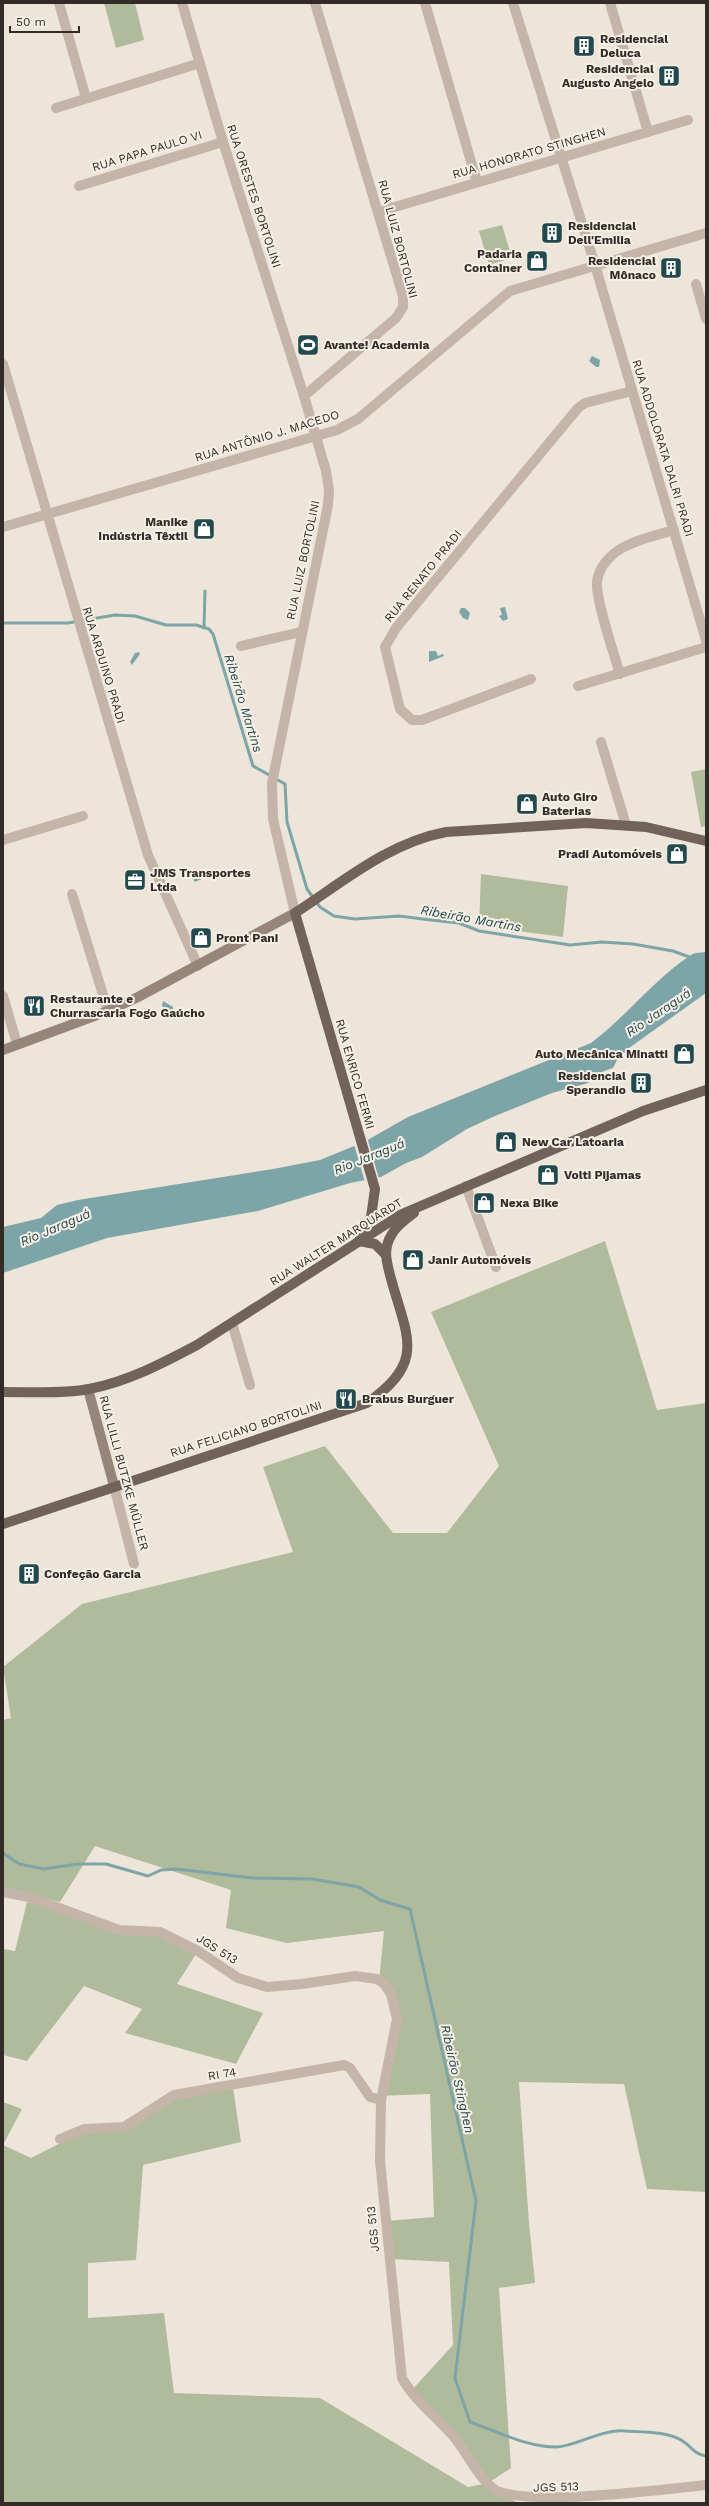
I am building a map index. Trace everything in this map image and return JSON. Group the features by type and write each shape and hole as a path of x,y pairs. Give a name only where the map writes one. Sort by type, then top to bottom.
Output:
{"main road":[{"path":"3,1050 108,1011 198,966 295,913 402,844 423,837 452,832 576,823 626,825 667,831 706,841"},
{"name":"RUA ENRICO FERMI","path":"295,913 374,1187 373,1209 359,1241"},
{"name":"RUA WALTER MARQUARDT","path":"3,1392 88,1389 113,1383 165,1362 232,1323 393,1219 466,1186 643,1111 706,1090"},
{"path":"359,1241 375,1244 385,1254 395,1229 423,1205"},
{"name":"RUA FELICIANO BORTOLINI","path":"3,1524 367,1403 387,1389 399,1376 408,1358 408,1342 385,1254"},
{"name":"RUA LILLI BUTZKE MÜLLER","path":"88,1389 114,1486"}],"street":[{"path":"59,3 86,98"},
{"name":"RUA ORESTES BORTOLINI","path":"182,3 223,142 304,396"},
{"name":"RUA LUIZ BORTOLINI","path":"295,913 273,818 272,783 330,490 304,396 396,318 403,307 403,296 315,3"},
{"path":"425,3 477,182"},
{"name":"RUA ADDOLORATA DALRI PRADI","path":"513,3 595,265 706,640"},
{"path":"610,3 648,132"},
{"path":"56,108 200,63"},
{"name":"RUA HONORATO STINGHEN","path":"378,212 688,120"},
{"name":"RUA PAPA PAULO VI","path":"79,186 223,142"},
{"name":"RUA ANTÔNIO J. MACEDO","path":"3,527 316,436 358,419 510,291 706,233"},
{"path":"696,284 706,319"},
{"name":"RUA ARDUINO PRADI","path":"3,364 74,611 148,855 198,966"},
{"name":"RUA RENATO PRADI","path":"531,678 422,720 412,720 400,709 385,647 396,628 578,408 585,403 632,391"},
{"path":"620,674 597,591 601,569 608,559 621,549 636,541 674,530"},
{"path":"241,646 301,632"},
{"path":"578,686 706,647"},
{"path":"602,742 626,825"},
{"path":"3,840 83,816"},
{"path":"72,894 108,1011"},
{"path":"3,996 17,1044"},
{"path":"466,1186 496,1267"},
{"path":"232,1323 250,1385"},
{"name":"RUA LILLI BUTZKE MÜLLER","path":"114,1486 134,1564"},
{"name":"JGS 513","path":"3,1892 29,1897 119,1930 160,1932 171,1936 238,1978 267,1987 302,1984 355,1976 377,1979 391,1994 397,2019 381,2100 380,2161 402,2378 409,2390 454,2438 486,2481 497,2491 512,2498 542,2502 706,2485"},
{"name":"RI 74","path":"60,2138 84,2129 124,2127 174,2095 344,2065 350,2068 370,2097 381,2100"}],"green space":[{"path":"104,3 135,3 144,40 116,48"},
{"path":"502,225 512,258 489,265 479,231"},
{"path":"706,769 706,826 701,827 691,772"},
{"path":"481,874 568,886 563,937 479,926"},
{"path":"605,1241 657,1410 706,1403 706,2192 647,2189 624,2084 519,2082 529,2223 535,2283 499,2288 511,2468 488,2483 411,2391 453,2345 449,2262 390,2259 386,2221 434,2217 430,2094 377,2096 390,2049 393,2010 379,1981 384,1931 287,1943 226,1928 231,1890 95,1846 60,1902 3,1888 3,1720 11,1718 3,1667 82,1604 293,1552 263,1467 325,1446 393,1533 447,1533 499,1466 431,1312"},
{"path":"27,1902 56,1910 98,1927 159,1934 196,1954 177,1984 263,2013 236,2064 125,2033 142,2009 84,1986 27,2061 3,2055 3,1949 15,1951"},
{"path":"233,2087 241,2142 143,2165 136,2260 88,2263 88,2318 164,2313 174,2393 320,2398 468,2487 488,2483 499,2494 519,2503 3,2503 3,2145 31,2158 80,2133 127,2129 174,2098"},
{"path":"3,2102 22,2109 3,2145"}],"water":[{"path":"592,356 600,360 599,367 596,367 589,361"},
{"path":"505,607 508,619 503,621 499,616 502,615 500,608"},
{"path":"461,608 465,608 470,613 468,620 463,618 459,612"},
{"path":"429,651 436,651 438,656 443,654 444,656 429,662"},
{"path":"139,652 140,654 132,665 130,662 135,653"},
{"path":"203,871 206,877 195,882 192,877"},
{"name":"Rio Jaraguá","path":"706,952 706,993 629,1048 617,1060 613,1068 604,1071 588,1083 552,1093 495,1116 467,1129 422,1157 406,1163 381,1177 350,1183 258,1211 107,1238 3,1273 3,1227 41,1218 57,1205 78,1200 273,1169 320,1160 364,1142 408,1117 591,1043 617,1021 665,975 693,954"},
{"path":"163,1001 173,1007 173,1010 168,1010 162,1006"}],"pier":[{"path":"367,1137 379,1179 365,1182 354,1144"}],"waterway":[{"path":"204,628 205,591"},
{"name":"Ribeirão Martins","path":"3,623 68,623 115,615 135,616 166,625 196,625 209,629 213,634 253,766 285,784 287,822 307,889 320,907 334,916 355,919 399,916 459,923 479,931 570,945 602,942 633,944 673,951 692,958"},
{"name":"Ribeirão Stinghen","path":"3,1853 19,1864 44,1869 78,1864 106,1864 148,1876 161,1870 177,1869 252,1878 312,1879 359,1887 380,1900 410,1909 476,2201 455,2378 470,2422 523,2442 557,2447 616,2431 664,2434 678,2438 696,2452 706,2456"}],"place":[{"name":"Residencial Deluca","path":"584,46"},
{"name":"Residencial Augusto Angelo","path":"669,76"},
{"name":"Residencial Dell'Emilia","path":"552,233"},
{"name":"Padaria Container","path":"537,261"},
{"name":"Residencial Mônaco","path":"671,268"},
{"name":"Avante! Academia","path":"308,345"},
{"name":"Manike Indústria Têxtil","path":"204,529"},
{"name":"Auto Giro Baterias","path":"527,804"},
{"name":"Pradi Automóveis","path":"677,854"},
{"name":"JMS Transportes Ltda","path":"135,880"},
{"name":"Pront Pani","path":"201,938"},
{"name":"Restaurante e Churrascaria Fogo Gaúcho","path":"34,1006"},
{"name":"Auto Mecânica Minatti","path":"684,1054"},
{"name":"Residencial Sperandio","path":"641,1083"},
{"name":"New Car Latoaria","path":"506,1142"},
{"name":"Volti Pijamas","path":"548,1175"},
{"name":"Nexa Bike","path":"484,1203"},
{"name":"Janir Automóveis","path":"413,1260"},
{"name":"Brabus Burguer","path":"346,1399"},
{"name":"Confeção Garcia","path":"29,1574"}]}
